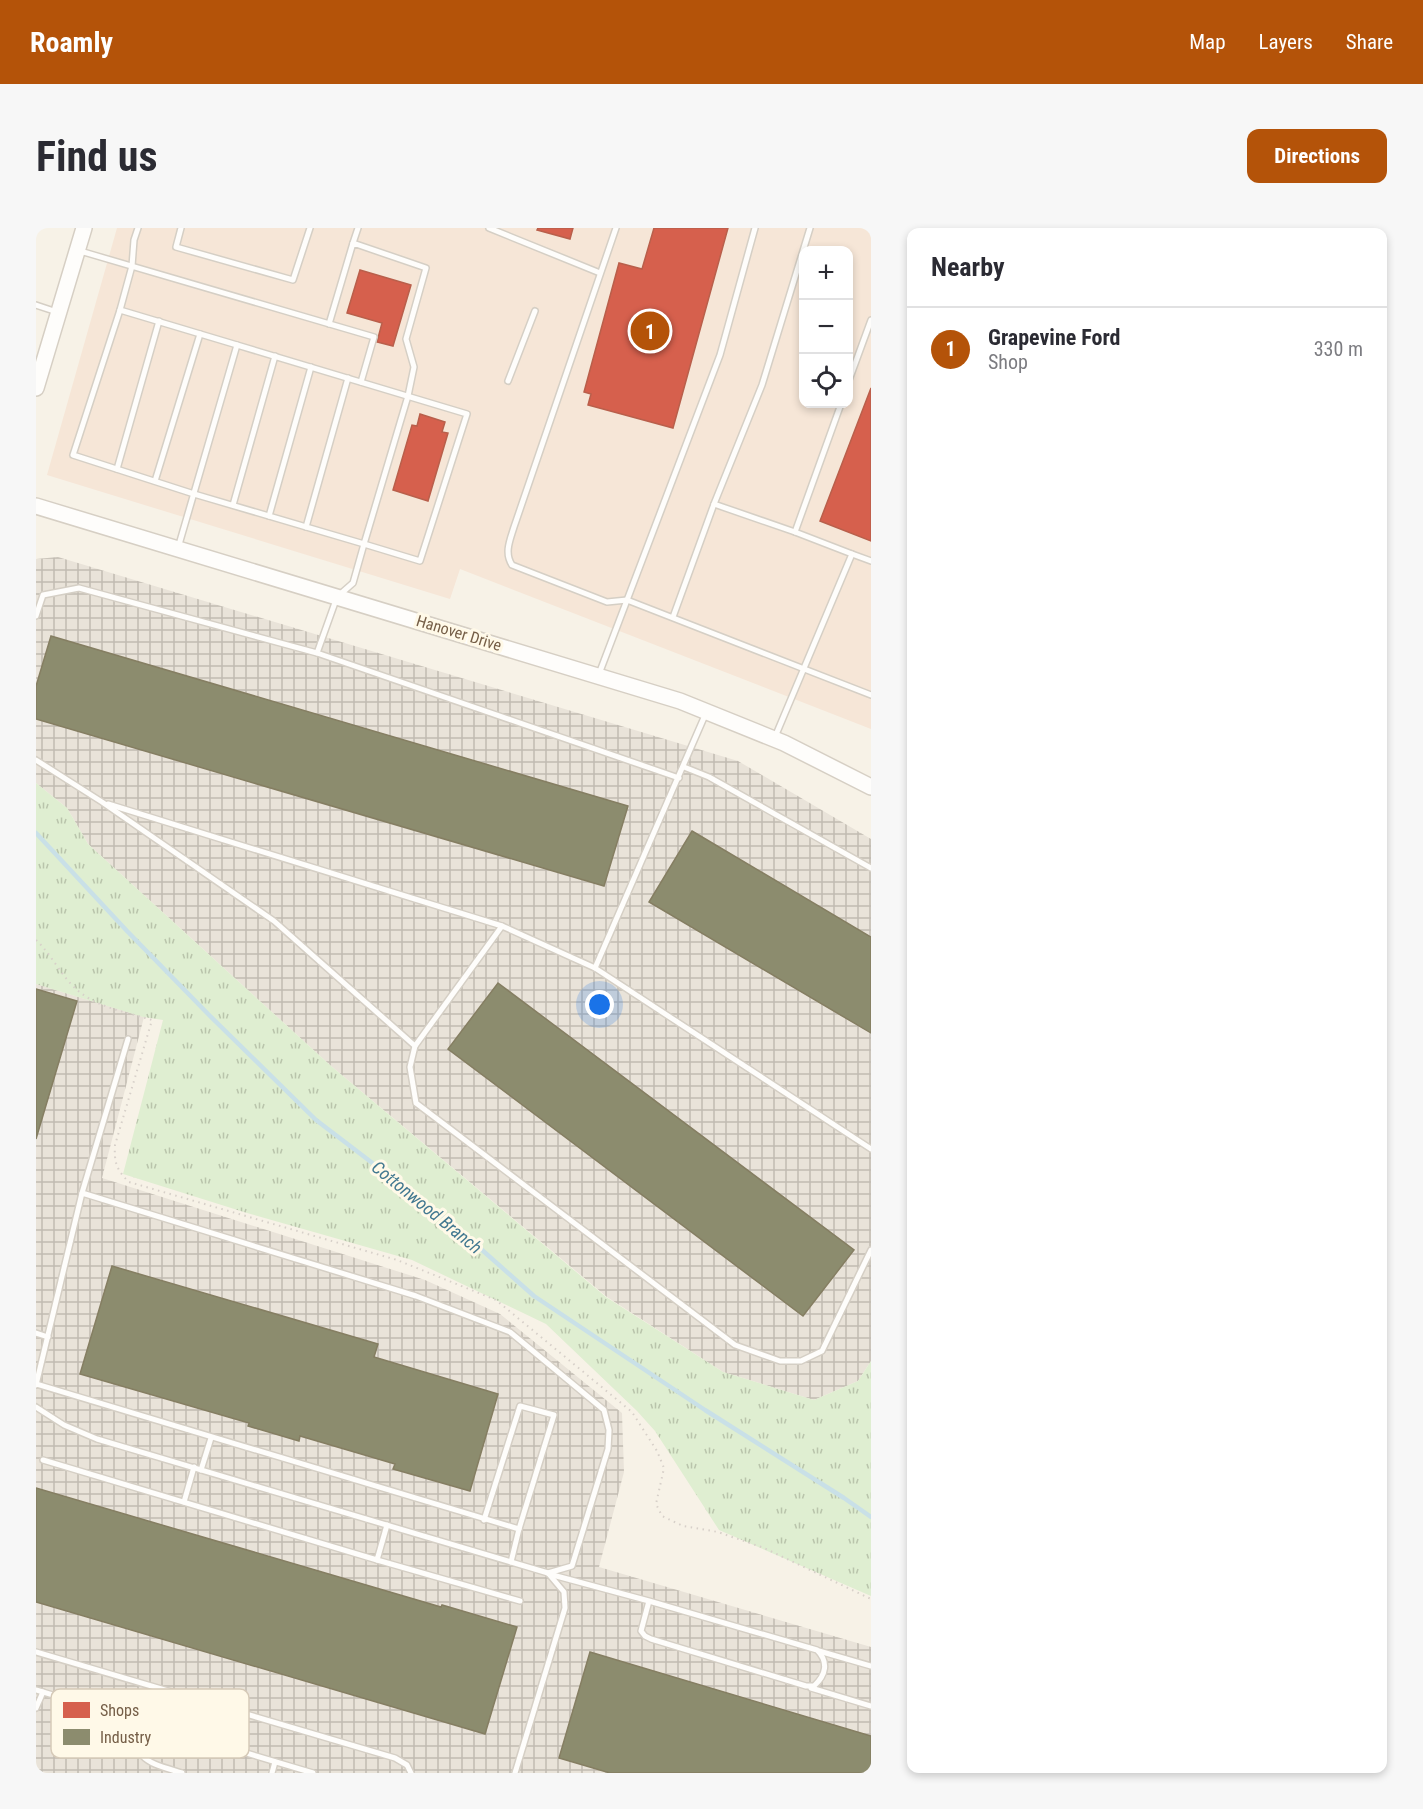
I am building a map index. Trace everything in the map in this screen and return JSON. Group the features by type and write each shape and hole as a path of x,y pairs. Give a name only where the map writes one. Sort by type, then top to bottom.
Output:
{"street":[{"path":"36,388 84,228"},
{"name":"Hanover Drive","path":"36,506 598,675 707,712 774,739 871,787"}],"lane":[{"path":"120,310 467,414 420,561 194,494 73,455 120,310 132,266 134,240 138,228"},
{"path":"181,228 176,247 293,280 310,228"},
{"path":"330,324 358,228"},
{"path":"489,228 600,273"},
{"path":"616,228 514,526 508,545 508,559 512,565 607,602 627,600 871,695"},
{"path":"598,675 720,355 755,228"},
{"path":"673,617 714,504 762,385 810,228"},
{"path":"317,653 337,597 353,583 408,396 414,367 406,339 426,268 353,243"},
{"path":"77,250 374,337 361,382"},
{"path":"36,305 59,312"},
{"path":"507,381 535,311"},
{"path":"853,372 871,320"},
{"path":"117,469 159,321"},
{"path":"155,481 200,334"},
{"path":"178,549 237,345"},
{"path":"233,505 275,356"},
{"path":"269,516 311,367"},
{"path":"306,527 348,378"},
{"path":"795,532 840,408"},
{"path":"714,504 871,561"},
{"path":"774,739 852,554"},
{"path":"36,616 43,595 80,588 317,653 679,778"},
{"path":"595,968 707,712"},
{"path":"36,760 102,802 274,921 415,1046"},
{"path":"684,767 709,777 871,868"},
{"path":"102,802 502,926 595,968 871,1149"},
{"path":"502,926 415,1046 410,1067 416,1103 735,1345 780,1361 801,1361 822,1351 871,1250"},
{"path":"128,1039 82,1193 36,1385 519,1529"},
{"path":"82,1193 416,1296 510,1332 604,1410 609,1430 608,1449 572,1566 548,1573"},
{"path":"36,1333 48,1337"},
{"path":"484,1520 520,1406 554,1415 511,1562"},
{"path":"36,1407 64,1425 97,1439 871,1666"},
{"path":"201,1470 210,1438"},
{"path":"43,1460 520,1601"},
{"path":"184,1502 194,1467"},
{"path":"377,1560 387,1525"},
{"path":"515,1773 565,1608 564,1592 548,1573"},
{"path":"649,1601 641,1626 641,1631 645,1636 871,1706"},
{"path":"806,1686 814,1686 820,1681 824,1672 826,1664 824,1657 817,1650"},
{"path":"36,1652 161,1689"},
{"path":"36,1690 51,1694"},
{"path":"36,1707 43,1692"},
{"path":"249,1715 395,1758 407,1765 411,1773"},
{"path":"249,1754 313,1773"},
{"path":"144,1758 154,1765 182,1773"},
{"path":"272,1773 275,1762"}],"shaded area":[{"path":"117,228 871,228 871,729 460,569 450,599 47,475"},
{"path":"58,557 738,761 871,839 871,1361 858,1381 814,1400 723,1372 607,1297 331,1066 88,844 67,808 36,783 36,559"},
{"path":"36,984 144,1017 102,1178 425,1280 500,1314 622,1413 624,1472 599,1567 871,1647 871,1773 36,1773"}],"green space":[{"path":"36,783 67,808 88,844 331,1066 606,1297 723,1372 814,1400 858,1381 871,1361 871,1596 719,1530 655,1431 546,1324 412,1260 247,1213 123,1174 163,1020 143,1017 36,984"}],"building: Shops":[{"path":"538,228 573,228 570,239 537,230"},
{"path":"654,228 728,228 673,428 588,405 591,394 584,392 619,263 642,269"},
{"path":"360,270 411,285 393,346 377,342 382,323 347,313"},
{"path":"871,388 871,541 820,521"},
{"path":"420,414 445,422 442,432 448,433 428,501 393,490 412,425 417,426"}],"building: Industry":[{"path":"51,636 628,806 604,886 36,719 36,686"},
{"path":"692,831 871,937 871,1033 649,902"},
{"path":"498,983 854,1250 803,1316 448,1049"},
{"path":"36,989 77,1001 36,1139"},
{"path":"112,1266 378,1344 374,1357 498,1394 470,1491 393,1469 395,1464 300,1436 299,1441 248,1426 249,1423 80,1374"},
{"path":"36,1488 441,1607 442,1605 517,1627 485,1734 36,1602"},
{"path":"590,1652 871,1736 871,1773 610,1773 559,1758"}],"waterway":[{"name":"Cottonwood Branch","path":"36,833 127,931 316,1120 455,1226 534,1296 871,1517"}],"place":[{"name":"Grapevine Ford","path":"650,331"}]}
